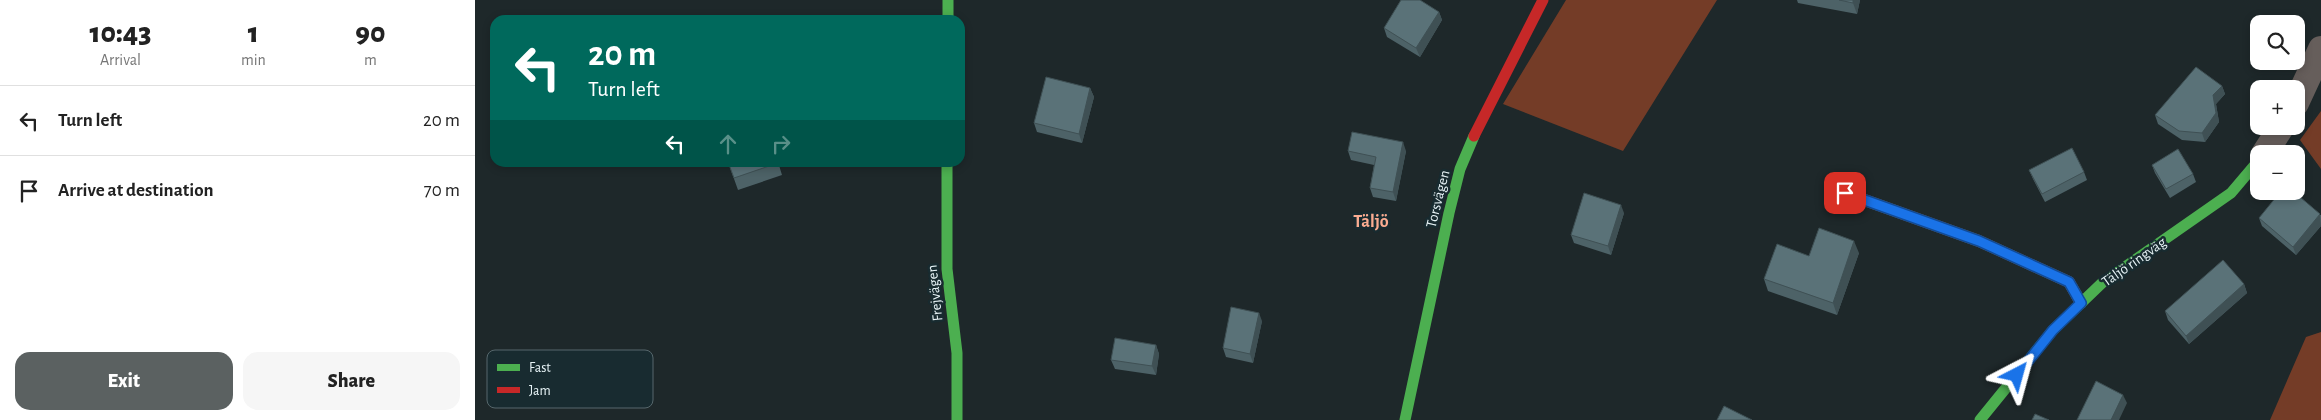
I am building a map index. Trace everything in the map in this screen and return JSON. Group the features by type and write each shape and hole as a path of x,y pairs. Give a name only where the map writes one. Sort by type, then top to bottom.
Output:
{"street":[{"path":"948,0 948,15"},
{"name":"Torsvägen","path":"1405,420 1460,169 1478,127 1543,0"},
{"path":"2305,83 2321,49"},
{"name":"Frejvägen","path":"947,167 947,269 957,353 957,420"},
{"name":"Täljö ringväg","path":"1980,420 2053,330 2081,303 2103,283 2231,192 2250,170"}],"lane":[{"path":"1845,193 1979,241 2069,282 2081,303"}],"shaded area":[{"path":"1566,0 1717,0 1623,151 1503,104"},
{"path":"2321,111 2321,169 2300,140"},
{"path":"2321,332 2321,420 2270,420 2306,337"}],"building":[{"path":"1401,0 1420,0 1439,12 1416,48 1384,28"},
{"path":"1839,0 1853,0 1853,3"},
{"path":"2196,67 2222,86 2213,95 2216,113 2202,133 2179,131 2155,115"},
{"path":"1046,77 1090,88 1079,134 1034,123"},
{"path":"1352,132 1403,142 1393,192 1370,188 1376,157 1348,151"},
{"path":"2072,148 2084,172 2042,194 2029,170"},
{"path":"2178,149 2193,174 2166,189 2152,165"},
{"path":"730,167 766,167 734,178"},
{"path":"1584,193 1621,205 1608,246 1571,235"},
{"path":"2274,200 2304,200 2320,214 2293,247 2259,218"},
{"path":"1819,228 1854,241 1833,303 1764,279 1777,244 1809,256"},
{"path":"2223,260 2244,284 2186,336 2165,311"},
{"path":"1231,307 1259,313 1250,354 1223,348"},
{"path":"1115,338 1156,345 1152,366 1111,360"},
{"path":"2096,381 2123,395 2111,420 2077,420"},
{"path":"1724,406 1752,420 1717,420"},
{"path":"2035,414 2049,420 2032,420"}],"traffic: fast":[{"path":"948,0 948,15"},
{"path":"1405,420 1449,213 1460,169 1474,136"},
{"path":"947,167 947,269 957,353 957,420"},
{"path":"1980,420 2053,330 2102,283 2231,193 2250,171"}],"traffic: jam":[{"path":"1474,136 1543,0"}],"district":[{"name":"Täljö","path":"1371,222"}],"route":[{"path":"1845,193 1979,241 2069,282 2081,303 2053,330 2017,375"}]}
